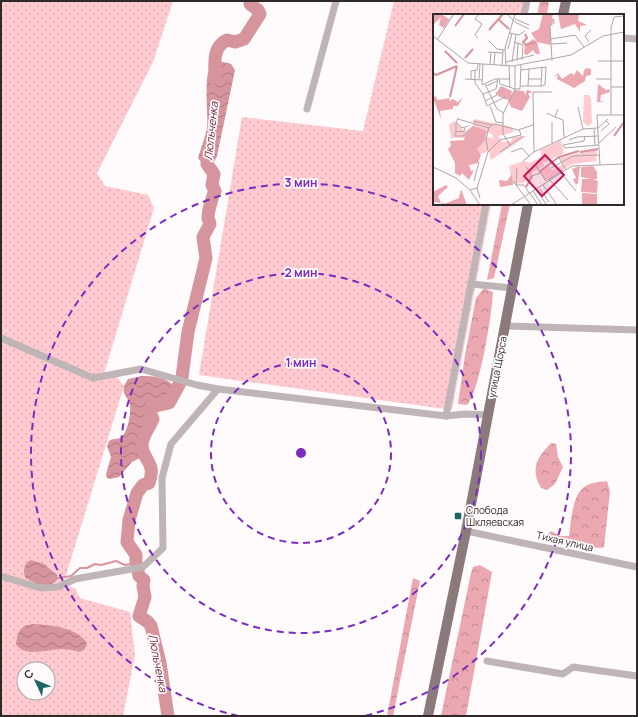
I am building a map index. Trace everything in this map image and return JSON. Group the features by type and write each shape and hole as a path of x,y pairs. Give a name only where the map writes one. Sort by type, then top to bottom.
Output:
{"main road":[{"path":"563,14 566,1"},
{"name":"улица Щорса","path":"428,716 466,531 528,205"}],"street":[{"path":"307,109 336,1"},
{"path":"524,14 527,1"},
{"path":"624,38 637,39"},
{"path":"446,416 460,349 486,205"},
{"path":"471,284 512,288"},
{"path":"505,326 637,330"},
{"path":"1,338 93,378 141,369 197,385 218,389 446,416 465,414 488,415"},
{"path":"1,576 40,588 58,588 75,579 143,567 156,557 163,548 162,478 171,444 218,389"},
{"name":"Тихая улица","path":"466,531 637,567"},
{"path":"487,661 563,674 573,667 637,676"}],"shaded area":[{"path":"1,1 173,1 153,62 97,173 105,186 148,195 154,208 103,377 116,376 124,386 63,585 75,588 80,598 130,612 135,655 123,716 1,716"},
{"path":"394,1 530,1 527,14 433,14 433,205 491,205 452,410 199,375 242,117 363,131"}],"green space":[{"path":"540,1 549,1 547,14 537,14"},
{"path":"502,205 510,205 494,278 487,280"},
{"path":"484,288 493,292 488,333 481,368 472,397 467,405 458,404 465,355 476,298"},
{"path":"551,443 556,444 558,457 563,467 555,484 547,490 541,488 536,475 536,469 539,459"},
{"path":"607,481 610,492 604,547 592,548 546,536 551,531 560,536 569,536 572,512 578,494 586,486 593,483"},
{"path":"480,565 492,572 466,716 441,716 471,573 473,567"},
{"path":"413,578 420,581 393,716 387,716"}],"water":[{"path":"215,60 231,64 235,70 217,156 214,162 208,165 201,162 198,158 207,128 206,92 208,72"},
{"path":"142,376 155,377 168,381 175,388 174,397 169,403 151,407 150,412 153,419 142,443 143,451 140,458 132,462 119,477 110,479 107,478 106,474 111,457 107,446 109,441 120,438 126,431 130,413 130,405 124,394 125,384 128,379"},
{"path":"31,560 44,564 57,575 57,580 54,583 42,585 26,578 24,568"},
{"path":"33,624 63,628 77,633 87,643 85,649 80,652 64,649 37,652 25,651 16,644 18,636 22,628"}],"waterway":[{"name":"Люльченка","path":"215,78 215,56 219,47 227,40 235,42 244,39 260,14 258,10 250,4 250,1"},
{"name":"Люльченка","path":"182,377 188,332 206,258 203,237 210,224 208,213 215,191 212,185 214,174 207,164 209,147"},
{"name":"Люльченка","path":"136,565 136,555 127,542 129,520 137,493 143,485 149,483 151,476 150,466 144,454 142,442 153,419 150,412 151,407 169,403 180,383"},
{"path":"58,578 71,576 80,568 87,568 95,564 101,565 116,561 125,565 136,563"},
{"name":"Люльченка","path":"138,571 139,576 144,580 143,586 145,597 139,616 151,626 160,663 168,716"}],"place":[{"name":"Слобода Шкляевская","path":"458,516"}]}
